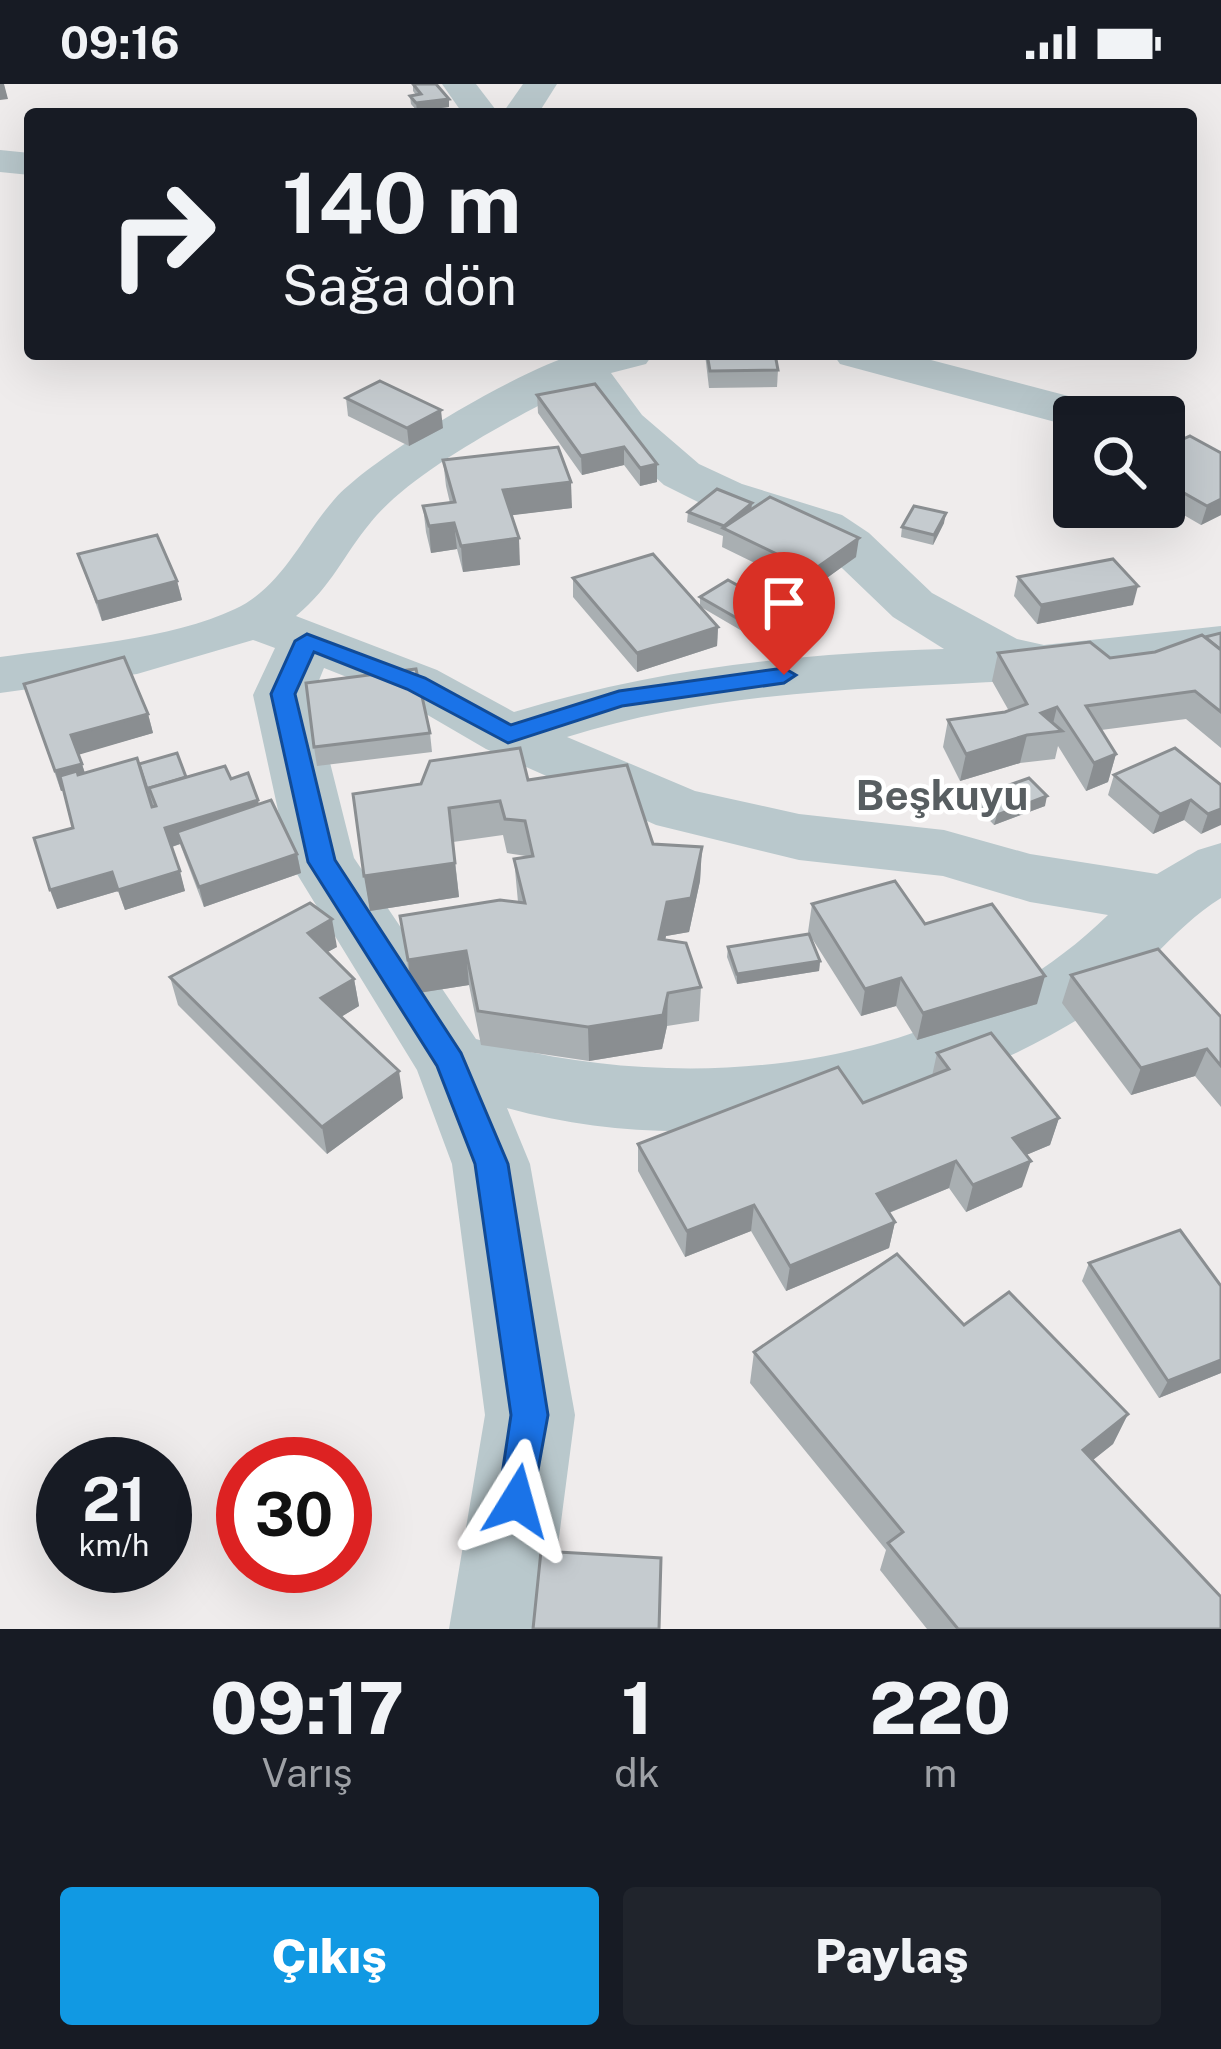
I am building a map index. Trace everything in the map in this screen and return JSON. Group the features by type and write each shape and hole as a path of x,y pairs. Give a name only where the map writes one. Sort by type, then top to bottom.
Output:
{"street":[{"path":"498,1629 530,1415 491,1164 451,1062 322,862 283,694 281,631 305,581 353,509 501,405 607,360"},
{"path":"607,360 597,389 641,442 682,473 723,494 784,508 835,532 866,555 883,578 946,632 1035,667"},
{"path":"879,360 1053,406"},
{"path":"0,675 281,631 416,683 508,735 679,808 799,836 944,853 1030,878 1194,884"},
{"path":"508,735 619,699 746,678 858,670 1035,667 1158,656 1221,644"},
{"path":"451,1062 550,1089 659,1099 776,1094 883,1070 989,1033 1069,990 1194,884"}],"building":[{"path":"413,84 436,84 449,99 416,103 410,96 421,94"},
{"path":"708,360 776,360 778,370 710,371"},
{"path":"380,381 441,410 407,428 346,398"},
{"path":"595,384 657,464 640,468 624,447 581,456 537,395"},
{"path":"1190,436 1221,453 1221,499 1207,506 1185,494 1185,438"},
{"path":"558,447 571,482 503,490 519,538 461,546 454,523 429,526 423,506 455,502 443,460"},
{"path":"717,489 752,503 724,526 688,512"},
{"path":"770,497 859,538 812,571 723,528"},
{"path":"914,506 946,513 934,535 902,527"},
{"path":"157,535 177,581 97,602 78,554"},
{"path":"653,554 718,627 637,653 573,578"},
{"path":"1113,559 1138,586 1041,605 1018,577"},
{"path":"728,580 782,610 754,628 700,597"},
{"path":"1221,633 1221,650 1205,637"},
{"path":"1202,635 1221,650 1221,712 1195,691 1086,706 1116,754 1094,763 1057,707 1041,713 1062,731 1027,735 966,754 948,720 1027,704 998,653 1090,642 1110,658 1155,652"},
{"path":"124,657 148,714 71,735 82,764 55,771 24,684"},
{"path":"416,669 430,733 314,747 306,683"},
{"path":"520,748 528,780 627,765 653,844 702,847 691,898 667,902 659,939 686,943 701,987 668,993 663,1015 588,1027 478,1011 466,951 408,960 400,916 500,900 525,903 514,859 533,856 525,821 505,819 500,801 449,808 455,863 364,876 353,794 421,784 430,761"},
{"path":"1175,748 1221,785 1221,809 1208,814 1191,800 1160,814 1114,775"},
{"path":"177,753 186,777 148,792 139,764"},
{"path":"137,758 152,807 156,806 149,788 225,766 231,779 248,773 258,800 165,828 180,871 118,890 112,872 50,890 34,838 73,828 60,776"},
{"path":"1029,778 1047,796 997,815 978,796"},
{"path":"271,800 297,854 199,887 177,832"},
{"path":"895,881 925,924 992,904 1045,976 923,1013 901,978 865,989 812,904"},
{"path":"310,903 332,919 308,933 354,979 321,998 399,1071 322,1127 170,977"},
{"path":"809,934 820,961 737,974 728,947"},
{"path":"1158,949 1221,1017 1221,1066 1207,1049 1141,1068 1071,975"},
{"path":"991,1033 1059,1118 1013,1138 1031,1161 973,1185 956,1161 877,1194 895,1222 790,1266 754,1205 687,1231 638,1144 838,1067 863,1103 949,1069 937,1053"},
{"path":"1180,1230 1221,1286 1221,1360 1168,1381 1089,1263"},
{"path":"897,1254 964,1325 1009,1292 1128,1414 1083,1450 1221,1597 1221,1629 958,1629 888,1543 903,1532 754,1352"},
{"path":"541,1551 661,1558 659,1629 533,1629"}],"district":[{"name":"Beşkuyu","path":"942,794"}],"route":[{"path":"517,1501 530,1415 491,1164 451,1062 322,862 283,694 307,641 416,683 508,735 619,699 784,675"}]}
